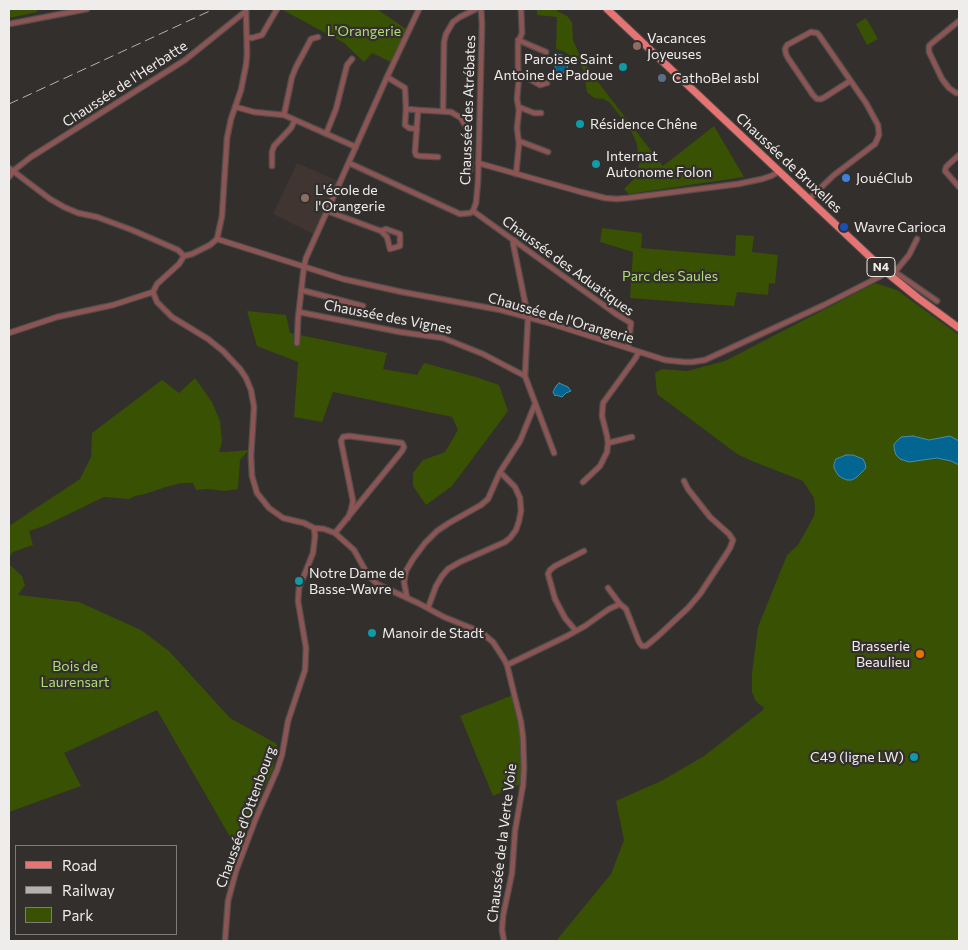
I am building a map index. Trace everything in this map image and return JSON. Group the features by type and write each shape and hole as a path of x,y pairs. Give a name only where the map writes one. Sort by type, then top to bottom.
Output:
{"main road":[{"name":"Chaussée de Bruxelles","path":"607,9 809,199 918,298 959,328"}],"street":[{"path":"9,24 87,9"},
{"path":"247,37 252,38 262,35 277,9"},
{"path":"297,343 301,290 306,258 387,77 420,9"},
{"path":"442,111 444,42 446,34 453,22 476,9"},
{"name":"Chaussée des Atrébates","path":"473,212 476,203 478,163 481,9"},
{"path":"516,174 519,141 517,128 519,118 517,97 519,87 518,40 522,32 521,9"},
{"path":"246,10 246,65 244,80 227,138 222,216 217,239 210,245 184,256 179,264 157,284 153,292 155,299 165,310 208,339 244,374 251,390 254,407 251,466 257,493 264,503 276,514 314,528"},
{"name":"Chaussée de l'Herbatte","path":"9,177 11,169 185,60 246,10"},
{"path":"959,21 929,46 929,52 948,88 959,93"},
{"path":"809,199 834,175 873,146 878,139 879,130 876,120 850,81 822,39 817,33 807,33 785,49 788,58 813,95 818,99 825,97 850,81"},
{"path":"284,115 296,67 311,39 318,37"},
{"path":"518,40 546,52"},
{"path":"326,134 336,109 347,65 352,59"},
{"path":"519,73 540,84 547,83"},
{"path":"387,77 405,88 406,127 416,129"},
{"path":"236,107 254,112 284,115 356,147"},
{"path":"518,107 541,114"},
{"path":"406,109 450,112 461,118 470,136 470,170"},
{"path":"418,110 416,155 438,157"},
{"path":"272,166 274,146 291,128 295,120"},
{"path":"519,141 548,152"},
{"path":"470,146 478,146"},
{"path":"959,155 946,167 946,170 959,187"},
{"path":"470,157 478,157"},
{"path":"349,163 460,214 473,212"},
{"path":"478,163 597,196 617,198 738,184 762,179 780,171"},
{"path":"11,169 59,204 71,210 98,217 132,230 178,250 184,256"},
{"path":"327,211 381,231 387,236 390,249 400,246 400,234 386,229 381,231"},
{"name":"Chaussée des Aduatiques","path":"473,212 631,323 628,348"},
{"name":"Chaussée de l'Orangerie","path":"217,239 337,277 501,310 675,362 704,360 891,273"},
{"path":"917,239 909,254 891,273 937,301"},
{"path":"514,240 513,243 528,317 525,376 554,452"},
{"path":"301,290 363,306"},
{"path":"9,333 60,316 113,305 153,292"},
{"name":"Chaussée des Vignes","path":"299,312 443,338 483,354 525,376"},
{"path":"583,482 603,462 607,452 608,443 602,416 602,406 639,352"},
{"path":"407,598 404,582 406,571 413,558 425,543 449,522 486,501 500,472 520,441 535,404"},
{"path":"335,534 348,518 402,451 404,447 402,443 343,437 341,440 352,501 348,518"},
{"path":"608,443 632,437"},
{"path":"428,608 436,586 448,570 460,562 501,544 510,538 516,530 521,511 520,498 515,487 500,472"},
{"path":"608,588 627,612 642,646 646,646 658,636 693,603 725,556 733,540 710,517 684,481"},
{"name":"Chaussée de la Verte Voie","path":"314,528 324,529 335,534 354,550 366,572 381,586 484,634 493,642 507,666 521,722 524,774 515,831 512,874 503,916 502,930 504,941"},
{"name":"Chaussée d'Ottenbourg","path":"225,941 228,902 236,871 277,770 282,755 288,721 305,670 306,648 298,601 300,588 315,545 314,528"},
{"path":"576,631 565,618 556,599 548,574 555,566 584,551"},
{"path":"507,666 576,631 620,604"}],"shaded area":[{"name":"L'école de l'Orangerie","path":"297,163 338,181 313,234 273,214"}],"green space":[{"path":"9,9 37,9 37,12 9,18"},
{"name":"L'Orangerie","path":"281,9 377,9 406,29 391,62 372,53 364,62 344,43"},
{"path":"537,9 557,9 557,11 567,16 572,22 573,40 580,56 663,166 714,126 744,177 629,194 624,189 635,178 639,165 637,144 632,133 609,102 594,98 587,92 583,69 577,60 565,52 556,49 557,17 537,15"},
{"path":"866,18 878,39 867,45 856,24"},
{"name":"Parc des Saules","path":"602,228 642,233 641,248 735,256 736,235 754,236 752,252 778,255 775,284 769,283 768,295 737,292 734,306 630,298 633,252 600,242"},
{"path":"875,283 897,290 959,335 959,941 556,941 611,874 624,840 616,801 663,780 704,756 763,710 764,707 755,700 752,692 752,673 758,627 787,555 798,545 814,516 814,498 803,481 737,454 657,394 655,373 662,369 687,371 725,361"},
{"path":"247,311 286,315 290,333 387,353 383,369 417,375 424,363 499,385 508,411 452,486 426,505 413,486 413,473 423,460 445,452 458,430 452,417 333,392 322,422 294,417 298,362 257,346"},
{"path":"195,378 212,402 220,421 222,442 219,452 249,450 240,460 238,489 224,491 196,490 193,483 181,483 129,499 104,497 44,526 29,531 33,545 13,552 9,557 9,526 80,479 91,457 92,433 162,380 179,393"},
{"name":"Bois de Laurensart","path":"9,564 22,576 25,585 18,595 79,602 141,630 169,651 230,718 277,744 273,769 237,849 157,710 64,753 81,786 9,812"},
{"path":"513,695 519,721 521,742 521,784 493,796 460,716"}],"water":[{"path":"556,54 562,55 566,60 568,69 566,72 558,73 556,70 553,59"},
{"path":"559,383 568,387 571,391 562,397 555,396 553,392"},
{"path":"913,436 929,440 950,436 959,441 959,465 937,458 909,462 900,459 896,455 894,444 901,437"},
{"path":"846,455 853,455 863,459 865,463 866,468 852,480 842,478 834,468 836,459"}],"railway":[{"path":"9,104 214,9"}],"place":[{"name":"Vacances Joyeuses","path":"637,46"},
{"name":"Paroisse Saint Antoine de Padoue","path":"623,67"},
{"name":"CathoBel asbl","path":"662,78"},
{"name":"Résidence Chêne","path":"580,124"},
{"name":"Internat Autonome Folon","path":"596,164"},
{"name":"JouéClub","path":"846,178"},
{"name":"L'école de l'Orangerie","path":"305,198"},
{"name":"Wavre Carioca","path":"844,227"},
{"name":"Notre Dame de Basse-Wavre","path":"299,581"},
{"name":"Manoir de Stadt","path":"372,633"},
{"name":"Brasserie Beaulieu","path":"920,654"},
{"name":"C49 (ligne LW)","path":"914,757"}]}
